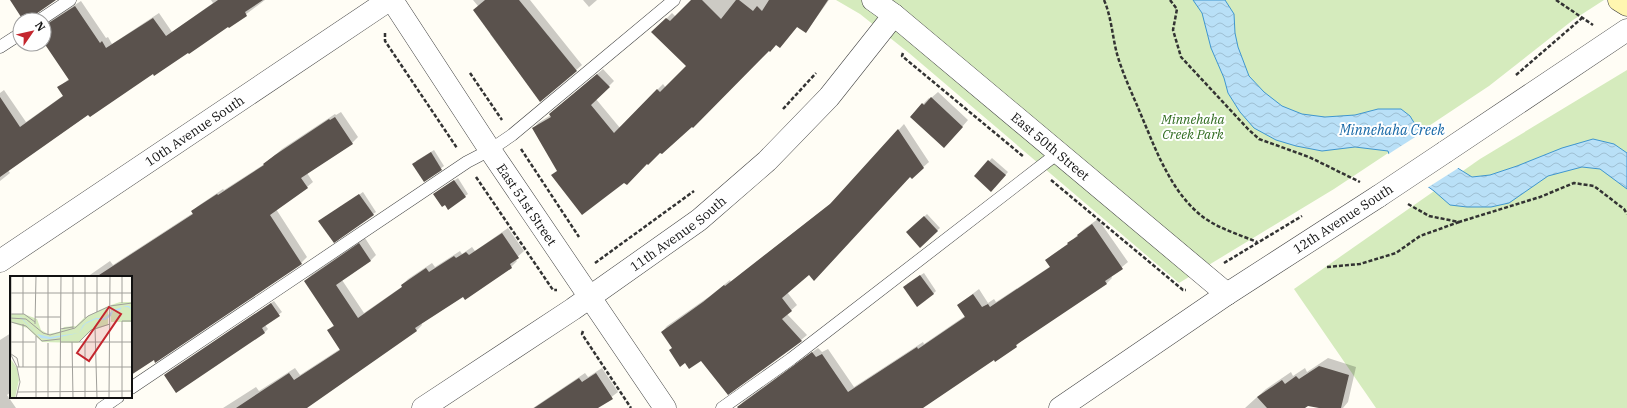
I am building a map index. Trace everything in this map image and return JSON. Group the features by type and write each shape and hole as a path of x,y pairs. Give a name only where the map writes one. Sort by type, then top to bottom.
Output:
{"street":[{"name":"East 51st Street","path":"391,0 490,150 665,408"},
{"name":"10th Avenue South","path":"0,262 391,0"},
{"name":"East 50th Street","path":"873,0 894,15 1227,294"},
{"path":"1619,0 1627,5"},
{"name":"11th Avenue South","path":"423,408 589,297 699,220 767,161 829,96 894,15"},
{"name":"12th Avenue South","path":"1060,408 1227,294 1289,254 1373,190 1445,152 1627,30"}],"lane":[{"path":"52,12 70,0"},
{"path":"132,387 467,162 490,150 512,135 612,54 674,0"},
{"path":"0,47 12,39"},
{"path":"722,408 791,359 1058,152"},
{"path":"102,408 117,398"}],"path":[{"path":"1104,0 1113,32 1116,50 1130,90 1157,152 1182,195 1198,213 1217,225 1289,254"},
{"path":"1170,0 1177,9 1173,30 1181,57 1248,129 1259,139 1309,157 1373,190"},
{"path":"1556,0 1591,24"},
{"path":"1511,79 1582,18"},
{"path":"780,111 817,73"},
{"path":"1327,267 1360,264 1396,253 1420,236 1459,222 1540,197 1574,183 1594,186 1624,209 1627,214"},
{"path":"594,265 595,261 700,187"},
{"path":"1403,202 1429,216 1459,222"},
{"path":"584,326 582,334 631,408"}],"green space":[{"name":"Minnehaha Creek Park","path":"836,0 1604,0 1573,20 1489,86 1334,189 1179,283 909,53 860,14"},
{"path":"1627,70 1627,408 1376,408 1294,289 1480,159"}],"water":[{"name":"Minnehaha Creek","path":"1193,0 1225,0 1234,14 1235,33 1238,47 1249,76 1264,92 1282,106 1302,114 1325,117 1355,115 1378,109 1401,109 1410,116 1421,134 1456,167 1472,177 1490,175 1562,148 1593,139 1614,144 1627,153 1627,189 1600,169 1582,167 1548,176 1509,203 1491,207 1450,205 1434,191 1391,160 1388,151 1355,147 1322,151 1276,140 1254,128 1240,112 1228,93 1224,78 1211,48 1202,13"}],"pier":[{"path":"1423,132 1460,167 1427,188 1390,161 1387,155"}],"building":[{"path":"10,0 56,0 39,12 18,12"},
{"path":"218,0 263,0 245,12 247,16 154,76 153,74 90,117 88,115 0,177 0,97 20,127 63,96 57,87 69,80 50,52 52,52 52,21 75,6 100,43 102,41 106,48 153,18 166,36"},
{"path":"485,0 519,0 577,71 540,102 473,10"},
{"path":"691,0 702,0 721,19 736,0 739,0 753,11 757,6 762,11 769,0 828,0 806,33 797,27 780,48 776,45 770,52 769,51 693,128 692,127 662,154 660,153 648,165 647,164 627,185 624,183 582,215 551,175 557,171 532,128 551,117 549,114 597,74 610,87 591,105 614,133 657,89 660,92 686,66 651,32 666,18 670,21"},
{"path":"931,97 963,127 944,148 910,117 922,103 924,105"},
{"path":"335,117 353,144 301,178 308,188 270,215 302,264 155,363 154,360 132,374 132,276 98,276 193,214 191,211 264,165 263,164 275,155 329,119 330,120"},
{"path":"898,129 924,168 912,179 910,177 814,281 809,275 782,298 792,311 782,319 802,341 728,395 701,361 689,369 685,363 680,367 669,350 672,348 661,332 724,285 725,286 830,204"},
{"path":"431,152 442,170 424,182 412,164"},
{"path":"988,160 1006,175 991,192 974,176"},
{"path":"454,180 466,197 448,210 445,205 442,207 433,194"},
{"path":"359,194 374,215 334,243 318,221"},
{"path":"924,216 938,231 920,248 906,232"},
{"path":"1092,224 1123,269 1105,281 1107,284 1016,345 1017,347 995,362 994,360 923,408 737,407 812,352 816,357 822,354 848,392 917,347 918,349 965,317 957,305 973,294 982,307 988,304 990,307 1050,267 1045,260 1068,244 1067,243"},
{"path":"502,233 519,258 510,264 512,268 465,300 463,297 415,328 417,331 307,408 236,408 289,373 294,380 340,350 327,330 334,326 304,281 359,243 371,261 336,285 358,318 426,268 429,272 454,256 456,258 466,252 469,255"},
{"path":"920,275 934,294 917,307 903,287"},
{"path":"271,303 280,316 262,328 265,333 176,393 164,375"},
{"path":"1319,366 1349,375 1341,408 1319,408 1308,406 1305,408 1267,408 1257,397 1282,380 1285,384 1296,376 1299,379"},
{"path":"596,373 613,399 598,408 534,408 579,378 582,382"}]}
